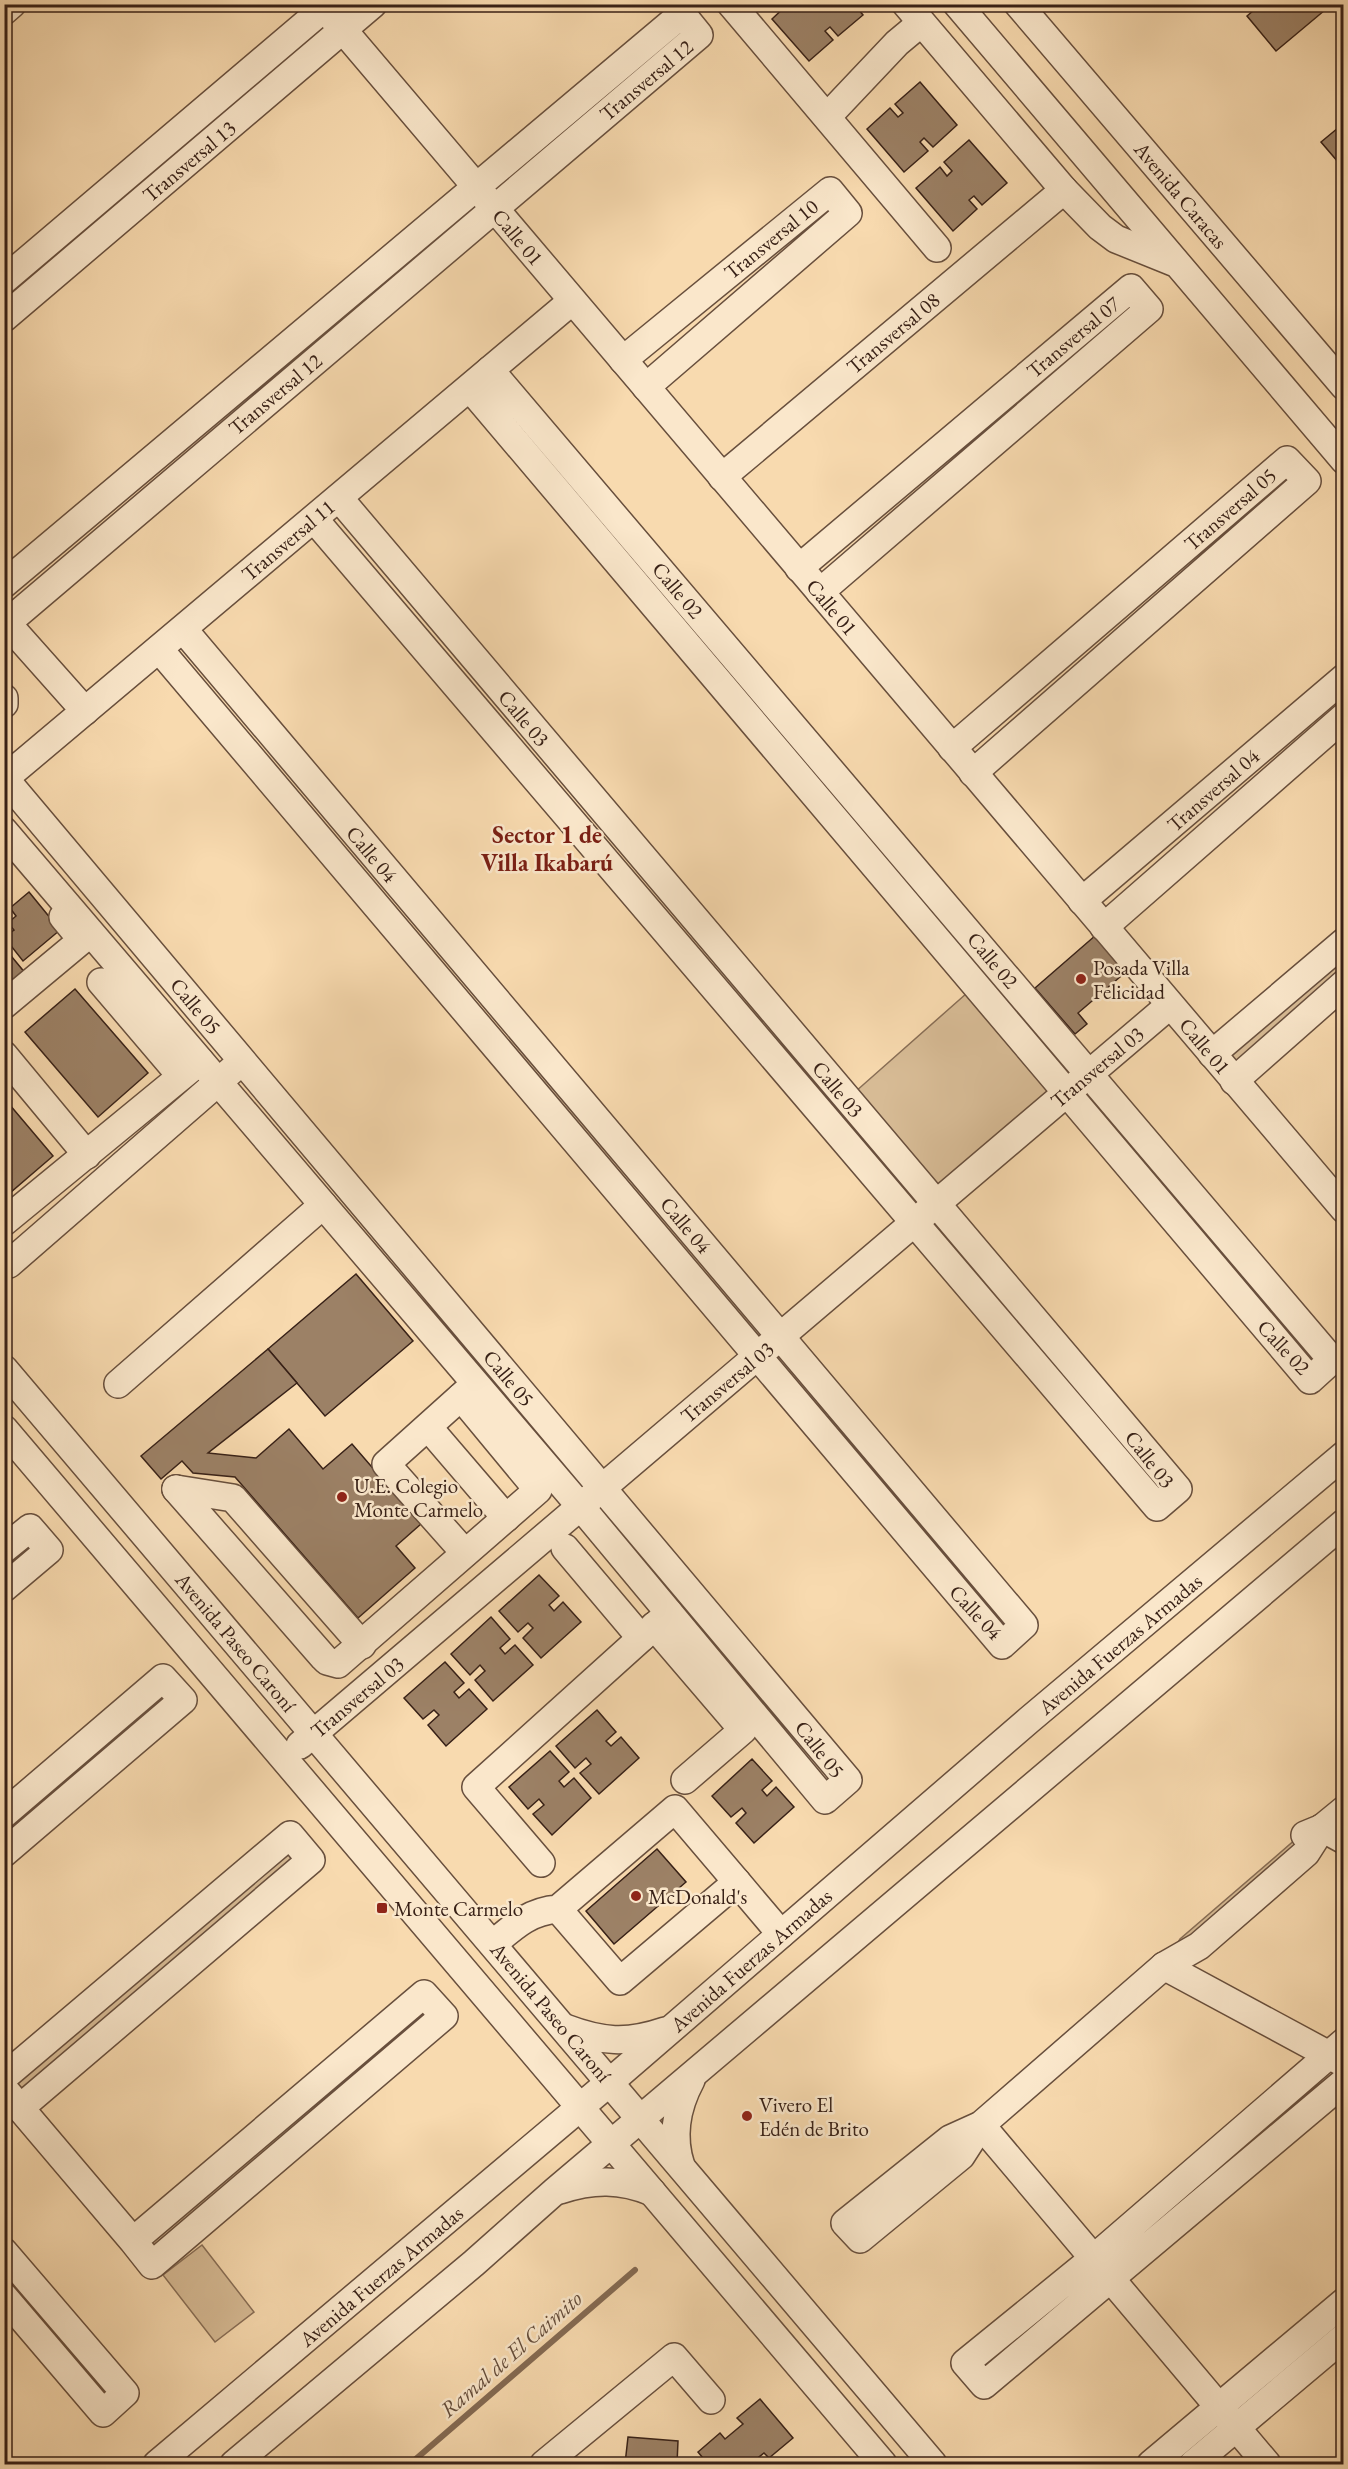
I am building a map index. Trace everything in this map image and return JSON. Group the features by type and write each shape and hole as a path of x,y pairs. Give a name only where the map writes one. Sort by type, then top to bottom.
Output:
{"street":[{"path":"4,11 12,4"},
{"name":"Transversal 13","path":"4,318 374,4"},
{"path":"731,4 938,248"},
{"path":"957,4 1344,460"},
{"name":"Avenida Caracas","path":"1018,4 1344,386"},
{"name":"Transversal 13","path":"4,280 325,6"},
{"name":"Calle 01","path":"325,6 494,209 1344,1209"},
{"name":"Transversal 12","path":"4,584 682,14 699,35 6,621"},
{"path":"827,117 897,43 914,14 1064,190 1100,227 1116,239 1177,264"},
{"path":"201,113 219,135"},
{"name":"Transversal 08","path":"722,477 1064,190"},
{"name":"Transversal 10","path":"623,360 830,191 848,213 646,387"},
{"path":"86,211 103,234"},
{"name":"Transversal 07","path":"799,568 1131,288 1149,309 820,592"},
{"name":"Transversal 11","path":"8,769 85,711 572,301"},
{"name":"Calle 02","path":"470,388 1310,1380 1332,1360 490,370"},
{"path":"233,391 251,414"},
{"name":"Transversal 05","path":"952,748 1287,460 1307,481 973,773"},
{"name":"Calle 03","path":"314,519 1157,1507 1178,1490 339,498"},
{"path":"6,621 85,711"},
{"name":"Calle 04","path":"159,649 1002,1646 1024,1625 183,629"},
{"path":"434,660 458,639"},
{"path":"704,664 726,647"},
{"name":"Transversal 04","path":"1082,901 1344,678"},
{"path":"4,698 4,704"},
{"name":"Transversal 04","path":"1104,927 1344,717"},
{"name":"Calle 05","path":"4,831 191,1068 218,1081 320,1202 468,1390 581,1508 660,1621 718,1671 825,1800 848,1780 242,1061 8,769"},
{"path":"552,798 575,778"},
{"path":"4,847 82,940 4,1005"},
{"path":"388,920 411,900"},
{"path":"1212,1054 1344,942"},
{"path":"4,1222 191,1068 101,982"},
{"path":"1234,1081 1344,984"},
{"name":"Transversal 03","path":"284,1759 1170,1005"},
{"path":"4,1055 87,1155"},
{"path":"9,1264 242,1061"},
{"path":"274,1147 297,1127"},
{"path":"118,1384 320,1202 340,1178"},
{"path":"1019,1346 1041,1328"},
{"path":"465,1553 386,1464 497,1365"},
{"name":"Avenida Paseo Caroní","path":"4,1369 933,2464"},
{"path":"362,1645 233,1498 176,1489 327,1661 338,1664 362,1645 538,1490 468,1390"},
{"path":"4,1413 26,1395"},
{"path":"428,1427 506,1518"},
{"name":"Avenida Paseo Caroní","path":"4,1429 883,2464"},
{"name":"Avenida Fuerzas Armadas","path":"157,2464 610,2082 1020,1727 1344,1455"},
{"path":"881,1503 904,1484"},
{"path":"234,2464 474,2263 641,2118 1344,1523"},
{"path":"4,1550 30,1528 49,1550 4,1588"},
{"path":"565,1548 660,1621 743,1730 686,1780"},
{"path":"542,1863 476,1787 660,1621 676,1576"},
{"path":"660,1621 706,1612"},
{"path":"718,1671 740,1652"},
{"path":"4,1814 163,1678 183,1700 4,1852"},
{"path":"742,1700 764,1680"},
{"path":"493,1944 521,1920 541,1910 558,1909 675,1809 781,1934"},
{"path":"981,2125 950,2139 845,2223 860,2239 961,2156 981,2125 1164,1966 1180,1939 1296,1839 1333,1834 1344,1810"},
{"path":"4,2077 290,1835 312,1860 12,2098 152,2265 444,2016 424,1994 133,2241"},
{"path":"558,1909 620,1981 737,1882"},
{"path":"1164,1966 1339,2054 965,2363 984,2385 1344,2082"},
{"path":"565,2028 587,2037 629,2040 672,2028"},
{"path":"534,2146 544,2129 550,2102 541,2061"},
{"path":"682,2168 676,2152 677,2116 681,2097 694,2074"},
{"path":"981,2125 1267,2464"},
{"path":"554,2192 598,2181 627,2183 652,2192"},
{"path":"4,2252 125,2393 103,2414 4,2297"},
{"path":"1151,2464 1344,2302"},
{"path":"1193,2464 1344,2337"},
{"path":"544,2464 674,2357 711,2400"}],"shaded area":[{"path":"1343,942 1343,984 1233,1080 1212,1055"},
{"path":"967,993 1049,1092 935,1188 855,1092"},
{"path":"1321,1828 1164,1966 1180,1939 1296,1839"},
{"path":"290,1835 311,1860 20,2108 5,2089"},
{"path":"202,2245 254,2312 215,2342 163,2275"}],"building":[{"path":"788,4 802,4 804,7 806,4 854,4 863,15 838,36 830,27 825,31 833,40 809,61 772,19"},
{"path":"1261,4 1331,5 1276,51 1247,16"},
{"path":"920,82 957,125 933,147 924,138 920,142 928,151 904,172 867,129 890,108 898,117 903,113 895,104"},
{"path":"1344,123 1344,169 1321,142"},
{"path":"969,140 1007,183 982,205 974,196 969,200 977,209 953,231 916,188 940,167 947,176 952,171 944,162"},
{"path":"29,892 60,930 23,961 4,937 14,930 8,923 16,916 10,908"},
{"name":"Posada Villa Felicidad","path":"1096,935 1127,971 1078,1013 1087,1024 1075,1034 1035,988"},
{"path":"7,951 26,974 4,992 4,953"},
{"path":"75,989 148,1073 98,1117 25,1032"},
{"path":"4,1098 53,1156 4,1198"},
{"path":"356,1274 413,1341 325,1416 268,1349"},
{"path":"268,1349 297,1383 208,1453 256,1458 289,1429 323,1469 352,1444 421,1524 396,1546 415,1568 358,1618 235,1477 193,1473 182,1461 161,1479 141,1456"},
{"path":"539,1575 559,1596 549,1605 554,1611 563,1602 581,1622 541,1658 523,1638 533,1628 528,1623 518,1632 499,1611"},
{"path":"491,1617 510,1639 500,1648 505,1654 515,1645 533,1665 493,1701 475,1680 485,1671 480,1665 470,1675 451,1654"},
{"path":"445,1662 464,1683 454,1692 459,1698 469,1689 487,1709 446,1746 428,1725 439,1715 434,1710 423,1719 404,1698"},
{"path":"597,1710 616,1732 606,1741 611,1746 621,1737 639,1758 599,1794 580,1773 591,1764 586,1758 575,1768 556,1746"},
{"path":"550,1751 569,1772 559,1781 564,1787 574,1778 591,1798 552,1835 533,1814 544,1805 539,1799 528,1809 509,1787"},
{"path":"752,1759 772,1781 762,1790 767,1796 776,1787 794,1807 754,1843 736,1823 746,1813 742,1808 731,1817 712,1796"},
{"name":"McDonald's","path":"657,1849 686,1882 614,1944 586,1911"},
{"path":"760,2399 793,2438 769,2458 764,2453 750,2464 708,2464 698,2452 720,2433 725,2439 743,2424 737,2418"},
{"path":"628,2437 678,2441 677,2464 625,2464"}],"waterway":[{"name":"Ramal de El Caimito","path":"410,2464 635,2270"}],"place":[{"name":"Posada Villa Felicidad","path":"1081,979"},
{"name":"U.E. Colegio Monte Carmelo","path":"342,1497"},
{"name":"McDonald's","path":"636,1896"},
{"name":"Monte Carmelo","path":"382,1908"},
{"name":"Vivero El Edén de Brito","path":"747,2116"}],"district":[{"name":"Sector 1 de Villa Ikabarú","path":"547,848"}]}
